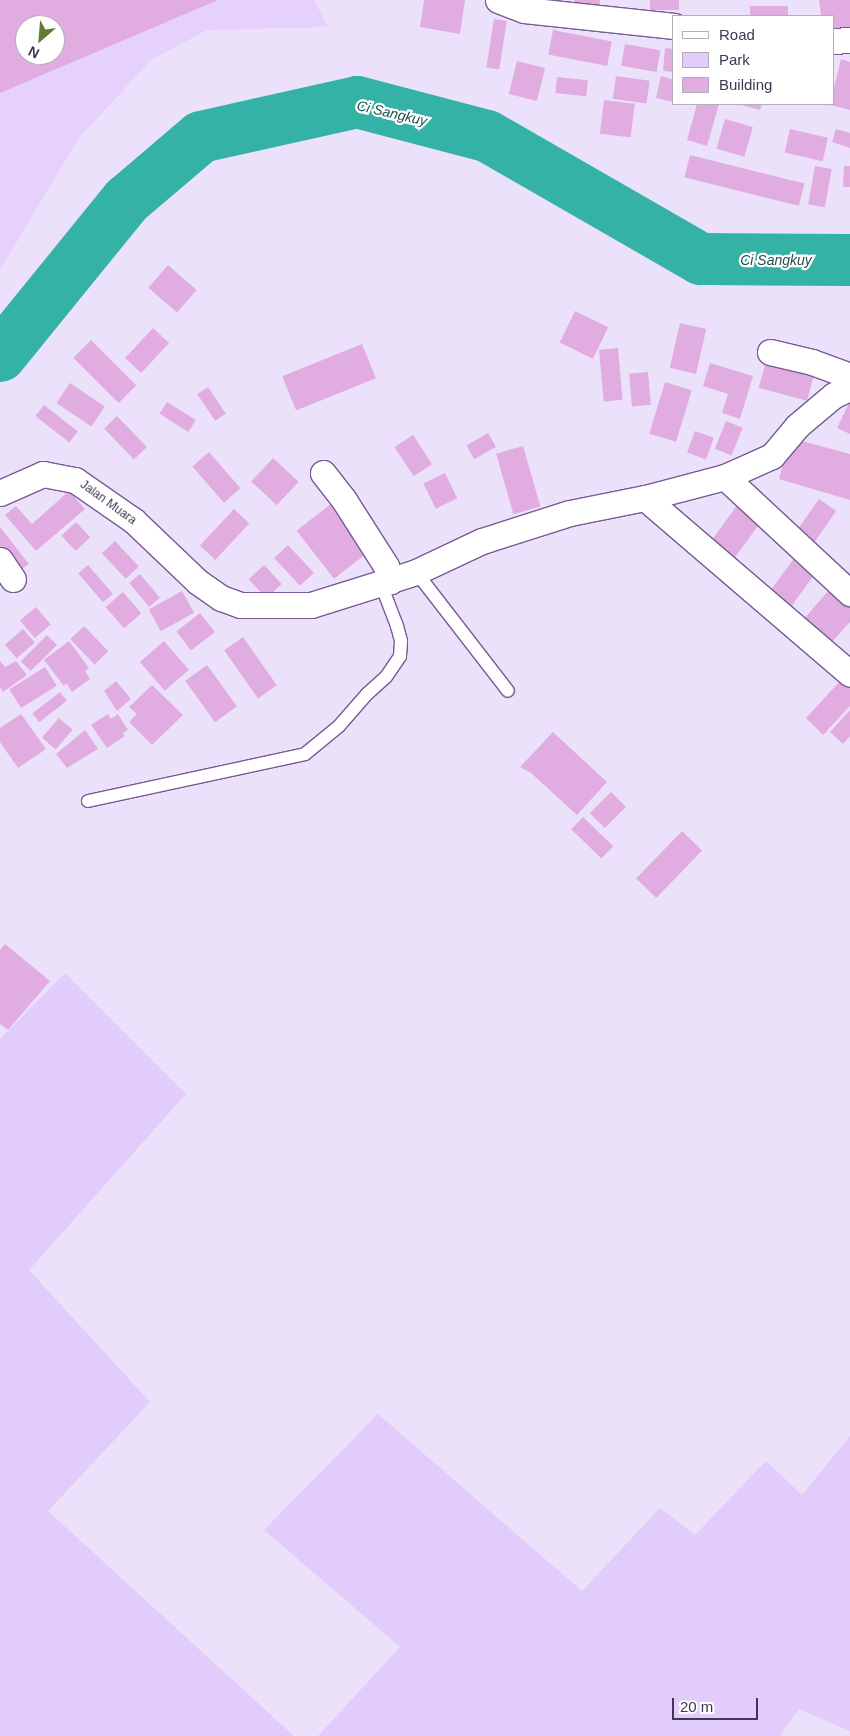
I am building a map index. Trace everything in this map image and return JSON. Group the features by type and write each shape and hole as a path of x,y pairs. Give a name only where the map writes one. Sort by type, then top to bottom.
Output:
{"street":[{"path":"498,0 524,10 672,26"},
{"path":"835,41 850,40"},
{"path":"770,352 812,362 850,376"},
{"name":"Jalan Muara","path":"0,493 43,474 75,480 134,521 198,582 220,598 240,605 311,605 416,572 482,540 570,513 645,498 725,477 772,456 797,426 834,395 850,388"},
{"path":"323,473 344,500 386,566 386,582"},
{"path":"725,477 850,593"},
{"path":"645,498 850,674"}],"lane":[{"path":"416,572 508,691"},
{"path":"88,801 305,754 339,726 367,694 386,676 400,656 401,641 386,582"}],"shaded area":[{"path":"0,0 314,0 328,27 207,30 151,60 79,138 0,270"}],"green space":[{"path":"65,973 186,1094 29,1270 150,1402 48,1511 294,1736 0,1736 0,1039"},
{"path":"378,1414 582,1591 660,1508 695,1535 766,1461 802,1495 850,1436 850,1731 799,1709 780,1736 318,1736 400,1647 264,1530"}],"building":[{"path":"0,0 218,0 0,93"},
{"path":"424,0 465,0 460,34 420,27"},
{"path":"574,0 600,0 599,8 574,6"},
{"path":"650,0 679,0 679,10 650,10"},
{"path":"819,0 850,0 850,37 835,39 835,15 821,15"},
{"path":"750,6 788,6 788,15 750,15"},
{"path":"494,19 507,21 499,69 486,67"},
{"path":"553,30 612,41 607,66 548,55"},
{"path":"625,44 660,50 657,72 621,66"},
{"path":"665,48 672,49 672,72 663,71"},
{"path":"841,59 850,62 850,110 830,105 835,105 835,84"},
{"path":"517,61 545,68 537,101 509,94"},
{"path":"616,76 650,81 646,104 613,99"},
{"path":"661,76 672,79 672,102 656,98"},
{"path":"557,77 588,80 586,96 555,93"},
{"path":"604,100 635,104 631,138 600,134"},
{"path":"697,105 719,105 707,146 687,140"},
{"path":"742,105 762,105 760,110"},
{"path":"725,119 753,127 744,157 716,149"},
{"path":"790,129 828,138 823,161 785,152"},
{"path":"836,129 850,133 850,148 832,142"},
{"path":"690,155 804,184 799,206 684,177"},
{"path":"815,166 832,169 825,207 808,204"},
{"path":"844,166 850,166 850,187 843,187"},
{"path":"168,265 197,290 177,313 148,288"},
{"path":"575,311 608,327 593,359 560,342"},
{"path":"680,323 706,329 696,374 670,368"},
{"path":"153,328 169,343 141,373 125,358"},
{"path":"91,340 136,385 119,403 73,358"},
{"path":"362,344 376,378 296,411 282,376"},
{"path":"618,348 623,400 604,401 599,350"},
{"path":"767,357 815,370 807,401 759,388"},
{"path":"710,363 753,376 740,419 722,413 728,394 703,386"},
{"path":"648,372 651,405 632,407 629,374"},
{"path":"665,382 692,390 676,442 649,434"},
{"path":"70,383 105,406 91,426 57,403"},
{"path":"208,387 226,414 215,421 197,394"},
{"path":"850,401 850,434 837,428"},
{"path":"167,402 196,420 188,432 160,414"},
{"path":"44,405 78,431 69,443 35,416"},
{"path":"117,416 147,447 134,459 104,429"},
{"path":"726,421 743,428 731,456 715,449"},
{"path":"695,431 714,438 706,459 687,453"},
{"path":"488,433 496,447 474,459 466,446"},
{"path":"413,435 432,464 414,476 395,447"},
{"path":"791,438 850,454 850,500 779,479"},
{"path":"523,446 540,507 513,514 496,454"},
{"path":"209,452 240,488 224,503 192,466"},
{"path":"273,458 299,482 277,505 251,481"},
{"path":"445,473 457,498 436,509 423,484"},
{"path":"69,491 85,509 36,551 5,515 16,506 32,524"},
{"path":"819,499 836,511 814,543 797,531"},
{"path":"332,503 370,551 334,579 297,531"},
{"path":"738,504 761,521 734,558 711,541"},
{"path":"234,509 249,523 215,560 200,546"},
{"path":"76,522 90,537 76,551 61,536"},
{"path":"0,527 29,564 18,572 0,549"},
{"path":"115,541 139,567 126,579 102,553"},
{"path":"288,545 314,573 300,586 274,558"},
{"path":"795,557 816,572 790,608 769,593"},
{"path":"88,565 113,594 103,602 78,574"},
{"path":"264,565 282,584 266,598 249,579"},
{"path":"140,574 160,598 149,607 129,583"},
{"path":"834,584 850,597 850,622 830,644 803,620"},
{"path":"182,591 194,613 161,631 149,609"},
{"path":"123,592 141,613 124,628 106,607"},
{"path":"36,607 51,625 35,638 20,620"},
{"path":"200,613 215,632 191,650 176,631"},
{"path":"84,626 108,651 95,664 70,639"},
{"path":"23,629 35,643 17,658 5,645"},
{"path":"47,635 57,645 31,671 21,661"},
{"path":"243,637 277,685 258,699 224,650"},
{"path":"69,641 89,668 85,671 90,679 72,692 66,683 64,686 44,660"},
{"path":"164,641 189,670 165,691 140,662"},
{"path":"0,661 5,667 16,661 27,675 3,692 0,687"},
{"path":"207,665 237,706 215,722 185,681"},
{"path":"45,667 57,686 21,708 9,689"},
{"path":"842,679 850,686 850,706 823,735 806,718"},
{"path":"116,681 131,699 117,711 104,691"},
{"path":"152,685 183,715 152,745 129,722 137,714 129,707"},
{"path":"60,692 67,701 39,722 32,714"},
{"path":"850,710 850,736 843,744 830,732"},
{"path":"21,714 46,749 18,768 0,742 0,728"},
{"path":"108,714 111,719 118,714 128,730 123,733 125,736 107,748 91,725"},
{"path":"59,718 73,730 56,749 42,738"},
{"path":"85,730 98,749 67,768 56,754"},
{"path":"553,732 607,782 577,815 531,773 520,767"},
{"path":"611,792 626,807 605,828 590,813"},
{"path":"583,817 613,846 601,858 571,829"},
{"path":"682,831 702,850 656,898 636,878"},
{"path":"5,944 50,981 8,1030 0,1024 0,950"}],"waterway":[{"name":"Ci Sangkuy","path":"0,356 127,200 201,137 357,102 487,136 701,259 850,260"}]}
